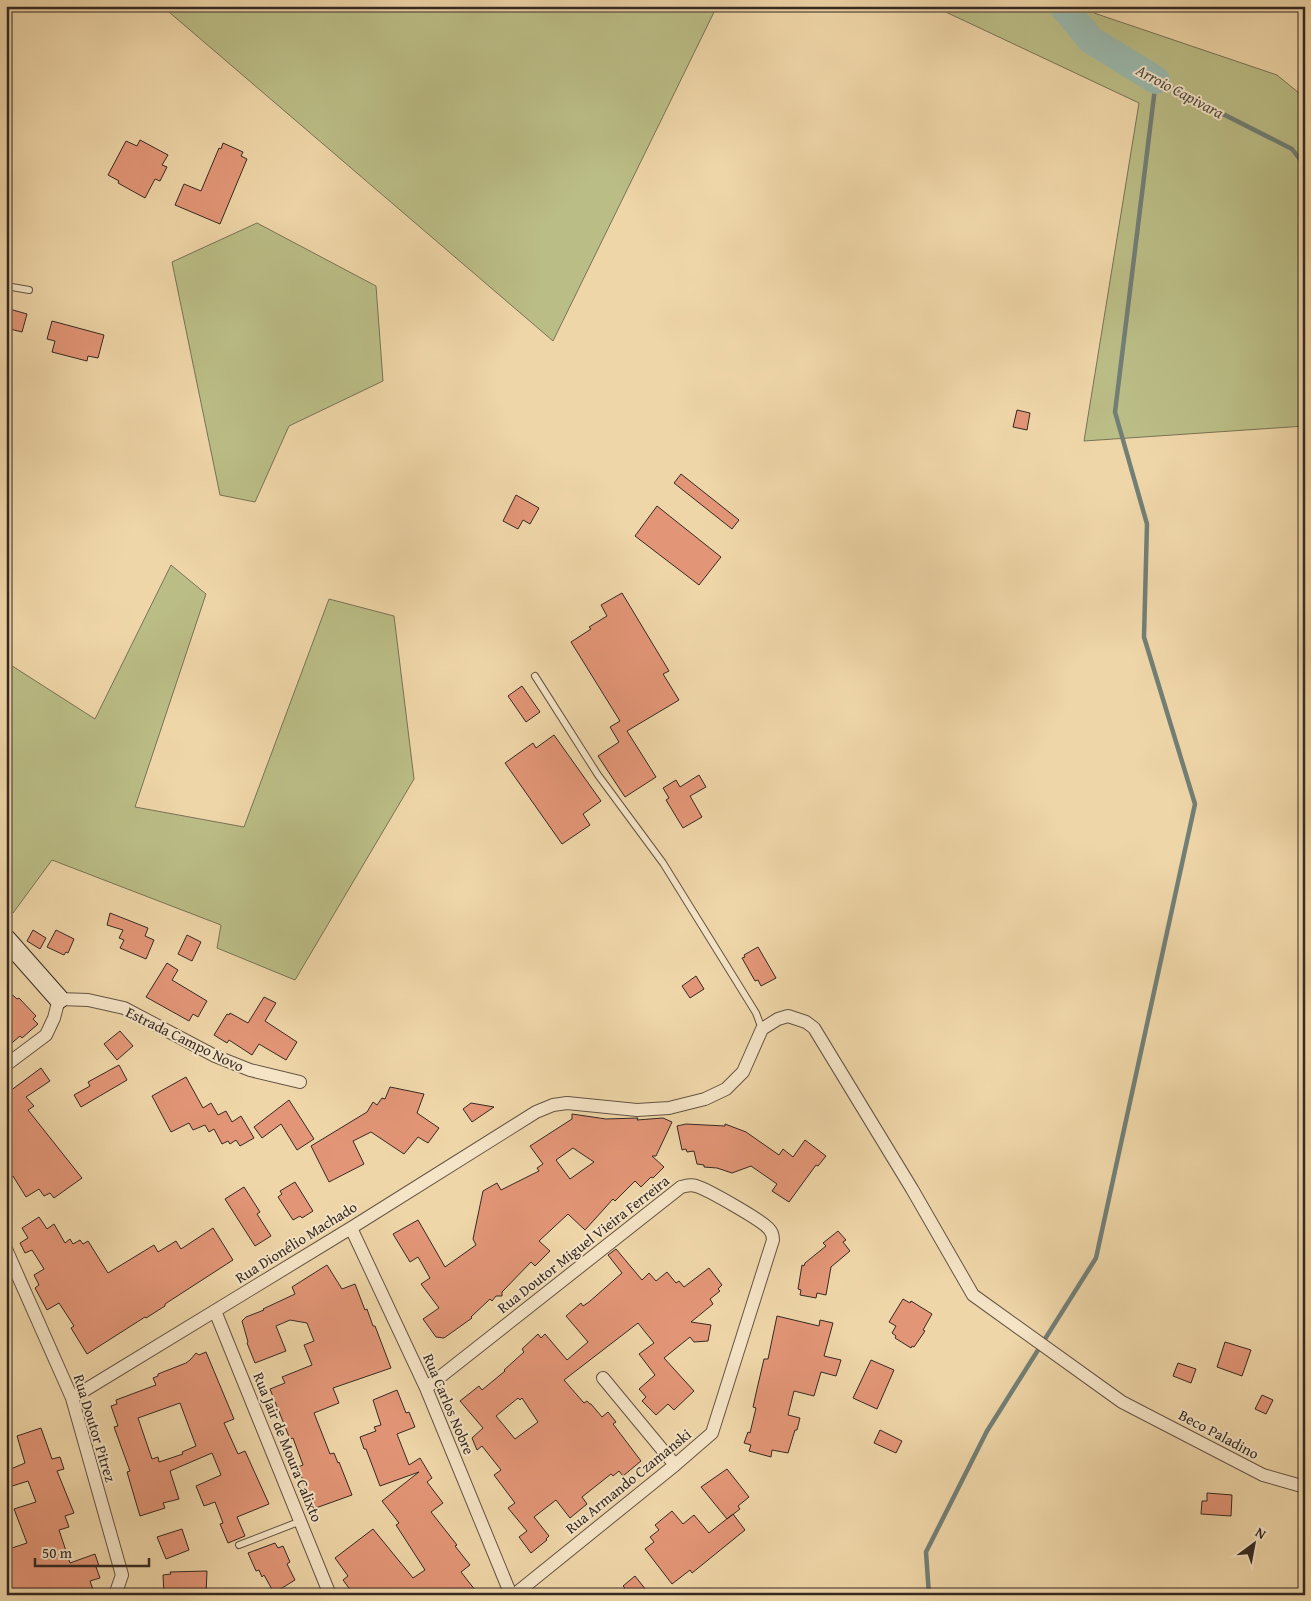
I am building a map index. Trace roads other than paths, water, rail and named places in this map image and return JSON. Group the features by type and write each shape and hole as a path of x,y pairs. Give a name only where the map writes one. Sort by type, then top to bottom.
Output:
{"street":[{"path":"6,939 58,999 54,1018 46,1035 6,1065"},
{"name":"Estrada Campo Novo","path":"58,999 88,1000 124,1008 215,1056 250,1070 300,1082"},
{"name":"Beco Paladino","path":"762,1029 778,1019 788,1016 806,1022 814,1028 973,1295 1122,1402 1263,1475 1305,1487"},
{"name":"Rua Dionélio Machado","path":"72,1398 351,1228 536,1112 553,1105 567,1103 637,1110 669,1108 705,1099 726,1089 743,1072 762,1029"},
{"name":"Rua Doutor Miguel Vieira Ferreira","path":"426,1388 680,1187 688,1185 702,1188 760,1221 769,1229"},
{"name":"Rua Carlos Nobre","path":"351,1228 426,1388 513,1595"},
{"name":"Rua Armando Czamanski","path":"513,1595 712,1433 773,1240 769,1229"},
{"name":"Rua Doutor Pitrez","path":"6,1249 72,1398 122,1575 115,1595"},
{"name":"Rua Jair de Moura Calixto","path":"215,1311 330,1595"},
{"path":"603,1378 675,1465"}],"lane":[{"path":"6,286 30,290"},
{"path":"535,676 598,775 663,863 756,1013 762,1029"},
{"path":"239,1544 301,1521"}],"waterway":[{"name":"Arroio Capivara","path":"1063,6 1091,40 1156,80"},
{"path":"929,1595 926,1552 987,1431 1096,1258 1195,804 1144,637 1147,524 1115,412 1156,80 1292,149 1305,166"}]}
